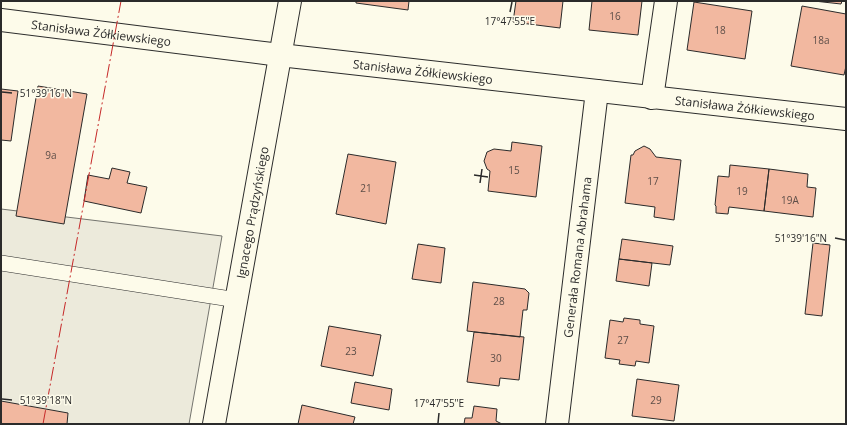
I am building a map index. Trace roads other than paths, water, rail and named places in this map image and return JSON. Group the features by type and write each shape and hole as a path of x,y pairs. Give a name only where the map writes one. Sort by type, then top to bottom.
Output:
{"street":[{"name":"Ignacego Prądzyńskiego","path":"214,424 290,1"},
{"path":"652,98 666,1"},
{"name":"Stanisława Żółkiewskiego","path":"1,20 280,55 652,98 846,118"},
{"name":"Generała Romana Abrahama","path":"557,424 597,91"}],"lane":[{"path":"1,263 237,300"}]}
